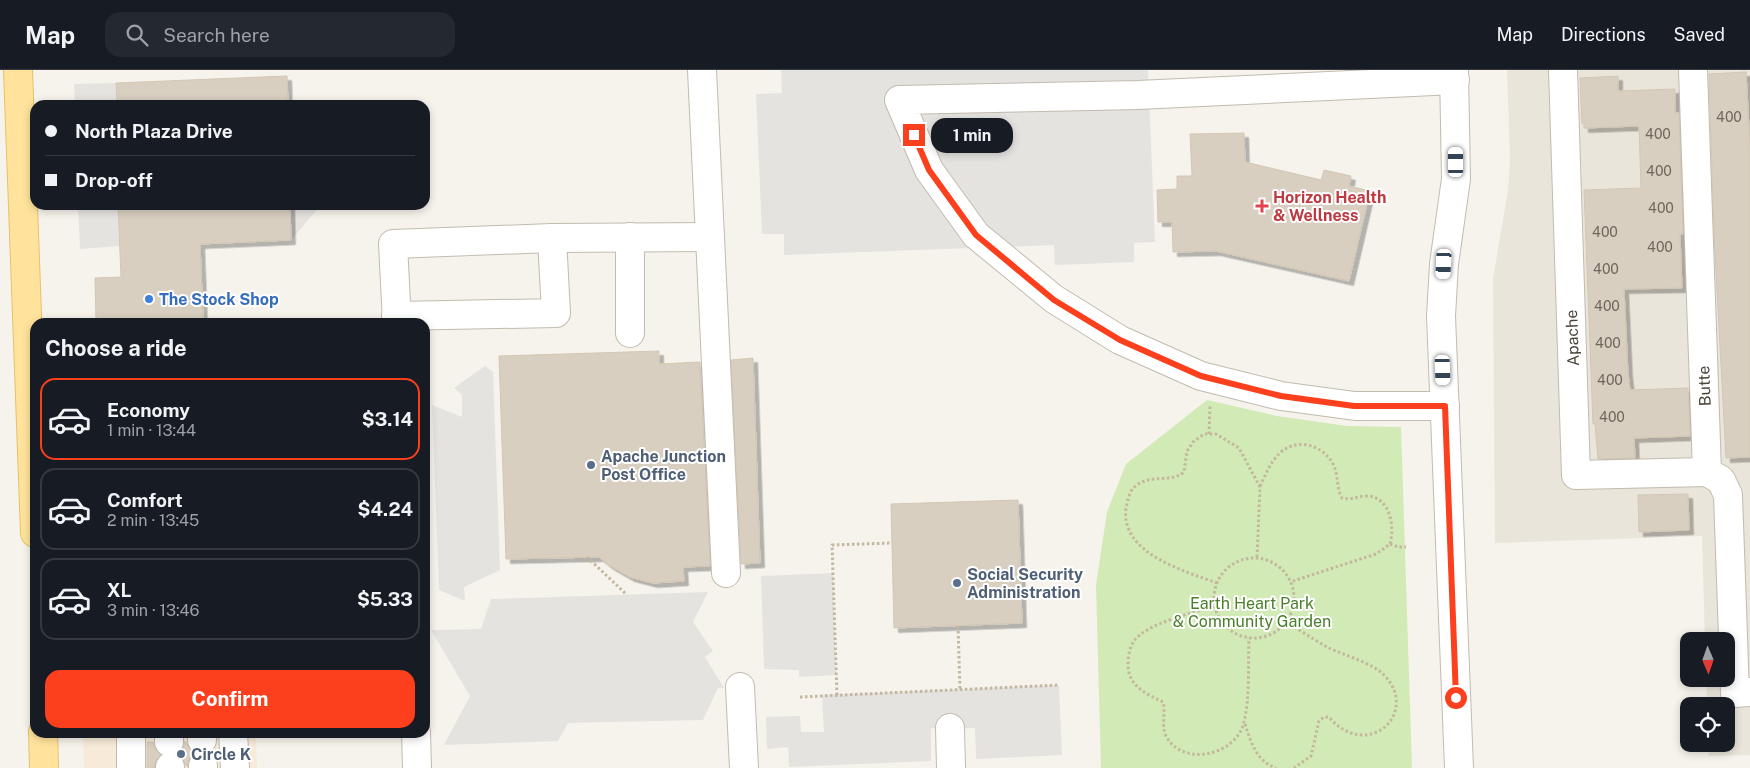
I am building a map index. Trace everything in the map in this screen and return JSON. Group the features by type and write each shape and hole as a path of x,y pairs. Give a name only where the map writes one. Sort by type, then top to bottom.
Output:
{"main road":[{"path":"18,70 30,396"},
{"path":"43,738 44,768"}],"street":[{"path":"702,70 726,573"},
{"name":"Apache","path":"1563,70 1576,475 1707,472"},
{"name":"Butte","path":"1693,70 1707,472"},
{"path":"1445,406 1354,406 1281,396 1201,376 1120,340 1054,300 976,235 929,170 899,100 1138,95 1454,75 1456,179 1444,264 1441,316 1445,406 1459,768"},
{"path":"397,318 393,244 552,238 710,237"},
{"path":"424,318 556,313 552,238"},
{"path":"630,238 630,333"},
{"path":"1707,472 1721,480 1728,495 1742,693"},
{"path":"740,687 744,768"},
{"path":"950,728 951,768"},
{"path":"130,738 131,768"},
{"path":"233,738 235,768"},
{"path":"416,738 417,768"}],"path":[{"path":"1216,584 1162,562 1137,542 1128,528 1126,512 1128,496 1137,485 1150,479 1180,476 1184,472 1187,451 1193,442 1204,434 1216,434 1239,448 1260,487"},
{"path":"1256,558 1260,487 1279,453 1289,447 1302,444 1314,446 1325,453 1333,465 1342,498 1348,500 1366,496 1375,499 1385,506 1391,515 1393,526 1390,544 1376,554 1290,582"},
{"path":"837,694 832,545 892,543"},
{"path":"1390,544 1406,547"},
{"path":"587,557 626,595"},
{"path":"1256,558 1268,561 1277,566 1290,582 1294,602 1286,622 1270,634 1250,638 1230,630 1223,623 1214,606 1216,584 1229,567 1238,562 1256,558"},
{"path":"1214,606 1150,629 1132,642 1128,657 1128,672 1139,690 1163,702 1166,736 1175,746 1188,753 1200,756 1228,748 1238,737 1244,723 1250,638"},
{"path":"1286,622 1327,647 1382,673 1392,683 1397,694 1396,708 1392,719 1371,735 1356,736 1344,731 1329,717 1324,717 1319,721 1316,728 1315,745 1311,756 1294,768"},
{"path":"958,626 960,690"},
{"path":"800,697 1059,685"},
{"path":"1244,723 1253,746 1261,758 1276,768"}],"shaded area":[{"path":"781,70 1148,70 1155,242 1134,243 1134,262 1055,265 1054,245 784,255 784,234 762,234 756,94 782,93"},
{"path":"1507,70 1750,70 1750,755 1709,756 1709,752 1735,752 1735,697 1707,697 1706,688 1735,688 1735,632 1705,632 1702,536 1495,543 1493,279 1508,190 1510,159"},
{"path":"116,83 117,100 75,100 74,84"},
{"path":"78,210 118,210 119,246 80,249"},
{"path":"290,210 317,210 291,240"},
{"path":"485,366 493,372 500,570 464,587 465,601 439,590 432,405 462,417 462,395 454,388"},
{"path":"833,573 836,675 799,677 799,670 764,669 761,576"},
{"path":"708,592 693,622 713,651 705,657 724,688 718,688 703,720 568,723 558,741 444,745 470,696 431,630 481,629 491,599"},
{"path":"1059,685 1062,755 976,759 975,728 931,728 931,761 789,767 788,747 767,749 766,717 800,716 801,732 824,732 822,695"},
{"path":"83,738 256,738 257,768 84,768"}],"green space":[{"name":"Earth Heart Park & Community Garden","path":"1207,400 1277,416 1347,426 1401,427 1412,768 1101,768 1096,585 1107,512 1126,464"}],"building":[{"path":"1746,72 1750,147 1750,457 1726,458 1714,234 1709,74"},
{"path":"287,76 288,100 117,100 116,83"},
{"path":"1618,76 1618,91 1675,89 1675,113 1679,113 1683,234 1680,234 1682,288 1624,289 1630,390 1688,388 1690,436 1634,438 1635,458 1598,459 1595,424 1593,424 1584,190 1641,188 1639,126 1584,128 1584,123 1582,124 1580,78"},
{"name":"Horizon Health & Wellness","path":"1244,133 1245,162 1321,180 1324,170 1351,176 1349,186 1370,191 1349,281 1216,251 1173,252 1172,222 1158,222 1157,190 1177,189 1177,176 1192,176 1190,134"},
{"path":"118,210 290,210 291,240 200,244 203,318 96,318 95,278 121,277"},
{"name":"Apache Junction Post Office","path":"659,351 659,364 700,362 710,566 683,567 684,581 653,583 630,577 599,557 506,559 499,356"},
{"path":"753,358 760,563 741,564 731,360"},
{"path":"1688,494 1689,530 1639,532 1638,495"},
{"name":"Social Security Administration","path":"1018,500 1022,623 894,628 891,504"},
{"path":"185,741 194,753 189,759 187,767 178,754 183,749"},
{"path":"147,742 153,742 155,749 161,755 156,760 154,768 147,768"}],"place":[{"name":"Horizon Health & Wellness","path":"1262,206"},
{"name":"The Stock Shop","path":"149,299"},
{"name":"Apache Junction Post Office","path":"591,465"},
{"name":"Social Security Administration","path":"957,583"},
{"name":"Circle K","path":"181,754"}],"route":[{"path":"914,135 929,170 976,235 1054,300 1120,340 1201,376 1281,396 1354,406 1445,406 1456,698"}]}
